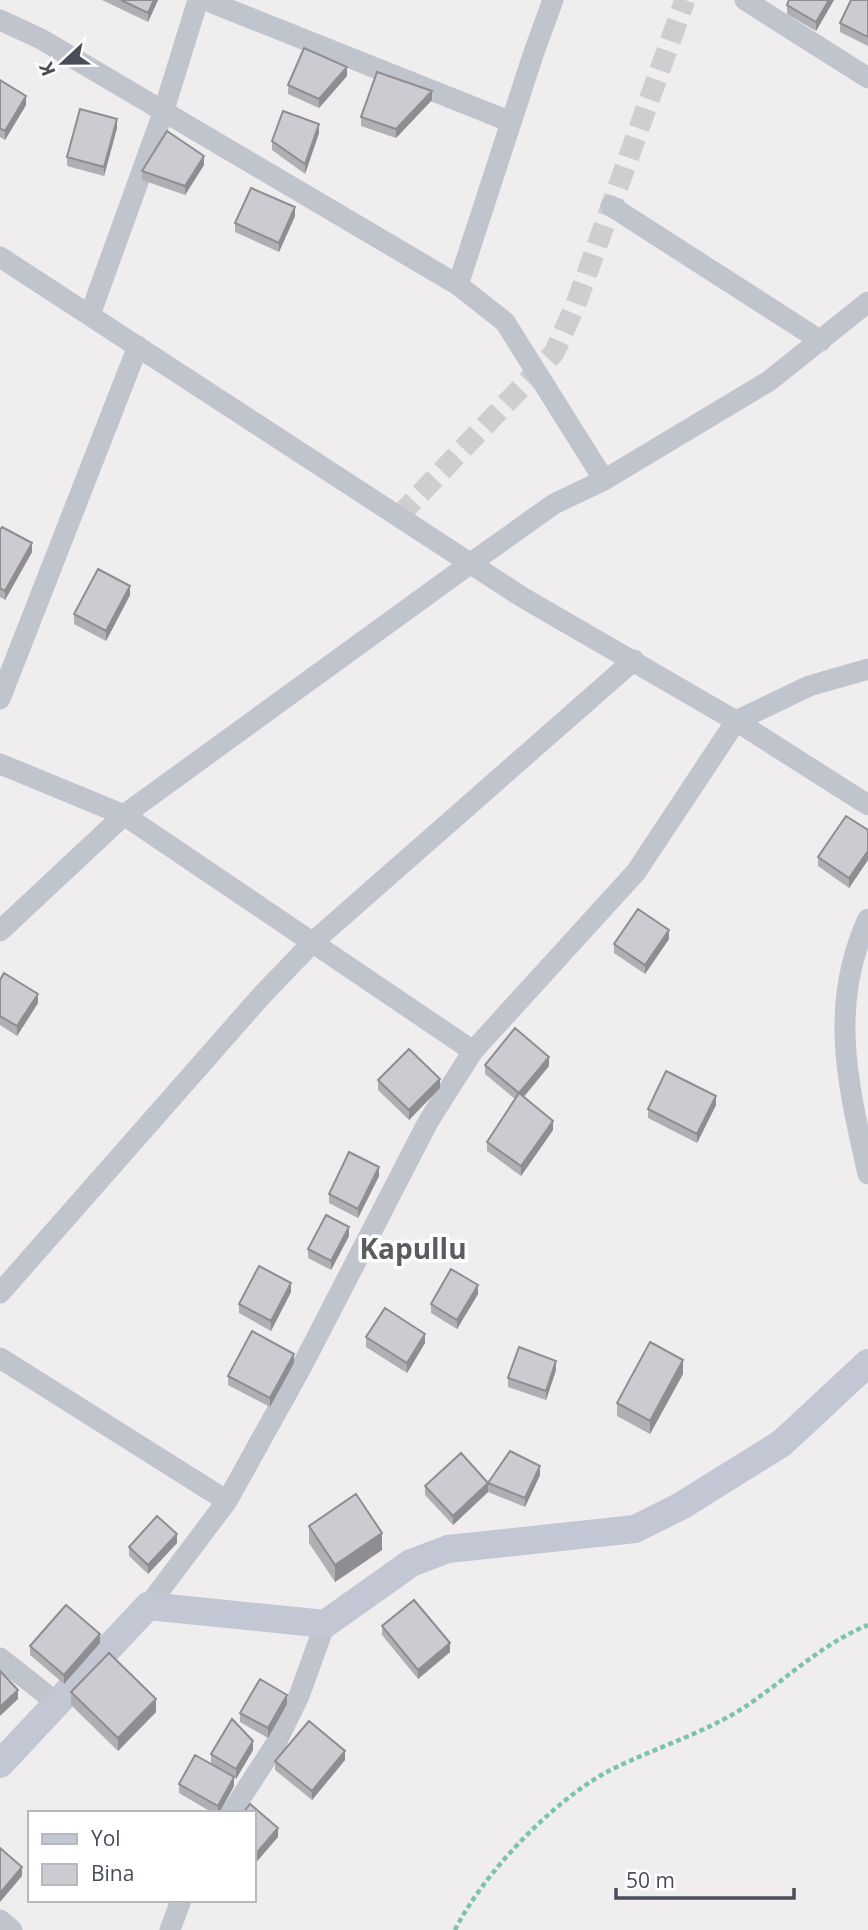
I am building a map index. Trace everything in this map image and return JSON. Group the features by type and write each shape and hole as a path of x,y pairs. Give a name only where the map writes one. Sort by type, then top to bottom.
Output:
{"street":[{"path":"90,315 163,113 198,0"},
{"path":"205,0 511,122"},
{"path":"458,285 554,0"},
{"path":"745,0 868,78"},
{"path":"0,20 41,39 458,285 505,323 604,480"},
{"path":"611,206 821,341"},
{"path":"0,257 522,597 736,721 868,805"},
{"path":"0,932 124,815 554,504 604,480 769,381 821,341 865,313"},
{"path":"0,699 138,346"},
{"path":"0,1293 254,1005 313,942 634,660"},
{"path":"0,1764 148,1606 227,1501 302,1366 428,1122 473,1051 636,872 736,721 809,686 868,669"},
{"path":"0,764 124,815 473,1051"},
{"path":"868,919 850,969 843,1021 847,1061 868,1174"},
{"path":"0,1358 227,1501"},
{"path":"232,1811 275,1745 299,1696 325,1624 411,1563 448,1549 635,1528 681,1506 782,1443 868,1363"},
{"path":"148,1606 325,1624"},
{"path":"0,1658 57,1703"},
{"path":"170,1930 180,1902"},
{"path":"0,1920 12,1930"}],"path":[{"path":"455,1930 505,1861 574,1795 604,1774 737,1712 822,1648 868,1625"}],"building":[{"path":"121,0 154,0 148,13"},
{"path":"789,0 829,0 816,22 787,5"},
{"path":"851,0 868,0 868,37 840,23"},
{"path":"304,48 347,67 319,99 288,85"},
{"path":"377,72 432,91 396,129 361,117"},
{"path":"0,80 26,96 5,131 0,128"},
{"path":"80,109 117,119 104,167 67,157"},
{"path":"283,111 319,124 305,164 272,141"},
{"path":"167,131 204,156 185,186 142,171"},
{"path":"251,188 295,207 279,243 235,223"},
{"path":"2,527 32,543 5,591 0,588"},
{"path":"98,569 130,586 106,631 74,614"},
{"path":"846,816 868,830 868,851 849,878 818,857"},
{"path":"638,909 669,930 645,965 614,944"},
{"path":"4,973 38,994 17,1026 0,1016 0,980"},
{"path":"515,1028 549,1057 519,1093 485,1065"},
{"path":"409,1049 440,1079 409,1110 378,1080"},
{"path":"666,1071 716,1096 697,1134 648,1109"},
{"path":"519,1093 553,1121 521,1166 487,1142"},
{"path":"349,1152 379,1167 358,1209 329,1194"},
{"path":"326,1215 349,1227 331,1261 308,1249"},
{"path":"259,1266 291,1283 271,1321 239,1304"},
{"path":"451,1269 478,1285 457,1320 431,1304"},
{"path":"385,1308 425,1334 407,1363 366,1337"},
{"path":"252,1331 294,1354 270,1398 228,1376"},
{"path":"650,1342 683,1360 650,1421 617,1403"},
{"path":"519,1347 556,1361 546,1391 508,1378"},
{"path":"510,1451 540,1466 525,1498 488,1483"},
{"path":"461,1453 488,1483 453,1516 425,1486"},
{"path":"356,1494 382,1533 335,1565 309,1526"},
{"path":"157,1516 177,1534 148,1565 129,1547"},
{"path":"414,1600 450,1643 418,1670 382,1626"},
{"path":"66,1605 100,1634 64,1675 30,1646"},
{"path":"109,1653 156,1699 118,1738 71,1692"},
{"path":"0,1671 18,1690 0,1707"},
{"path":"260,1679 287,1695 268,1728 240,1713"},
{"path":"232,1719 253,1741 236,1769 211,1754"},
{"path":"309,1721 345,1751 312,1791 275,1761"},
{"path":"195,1755 234,1777 218,1806 179,1784"},
{"path":"250,1804 278,1828 256,1854 256,1811 245,1811"},
{"path":"0,1848 22,1867 0,1893"}],"tunnel":[{"path":"399,516 554,353 576,304 685,0"}],"district":[{"name":"Kapullu","path":"413,1248"}]}
